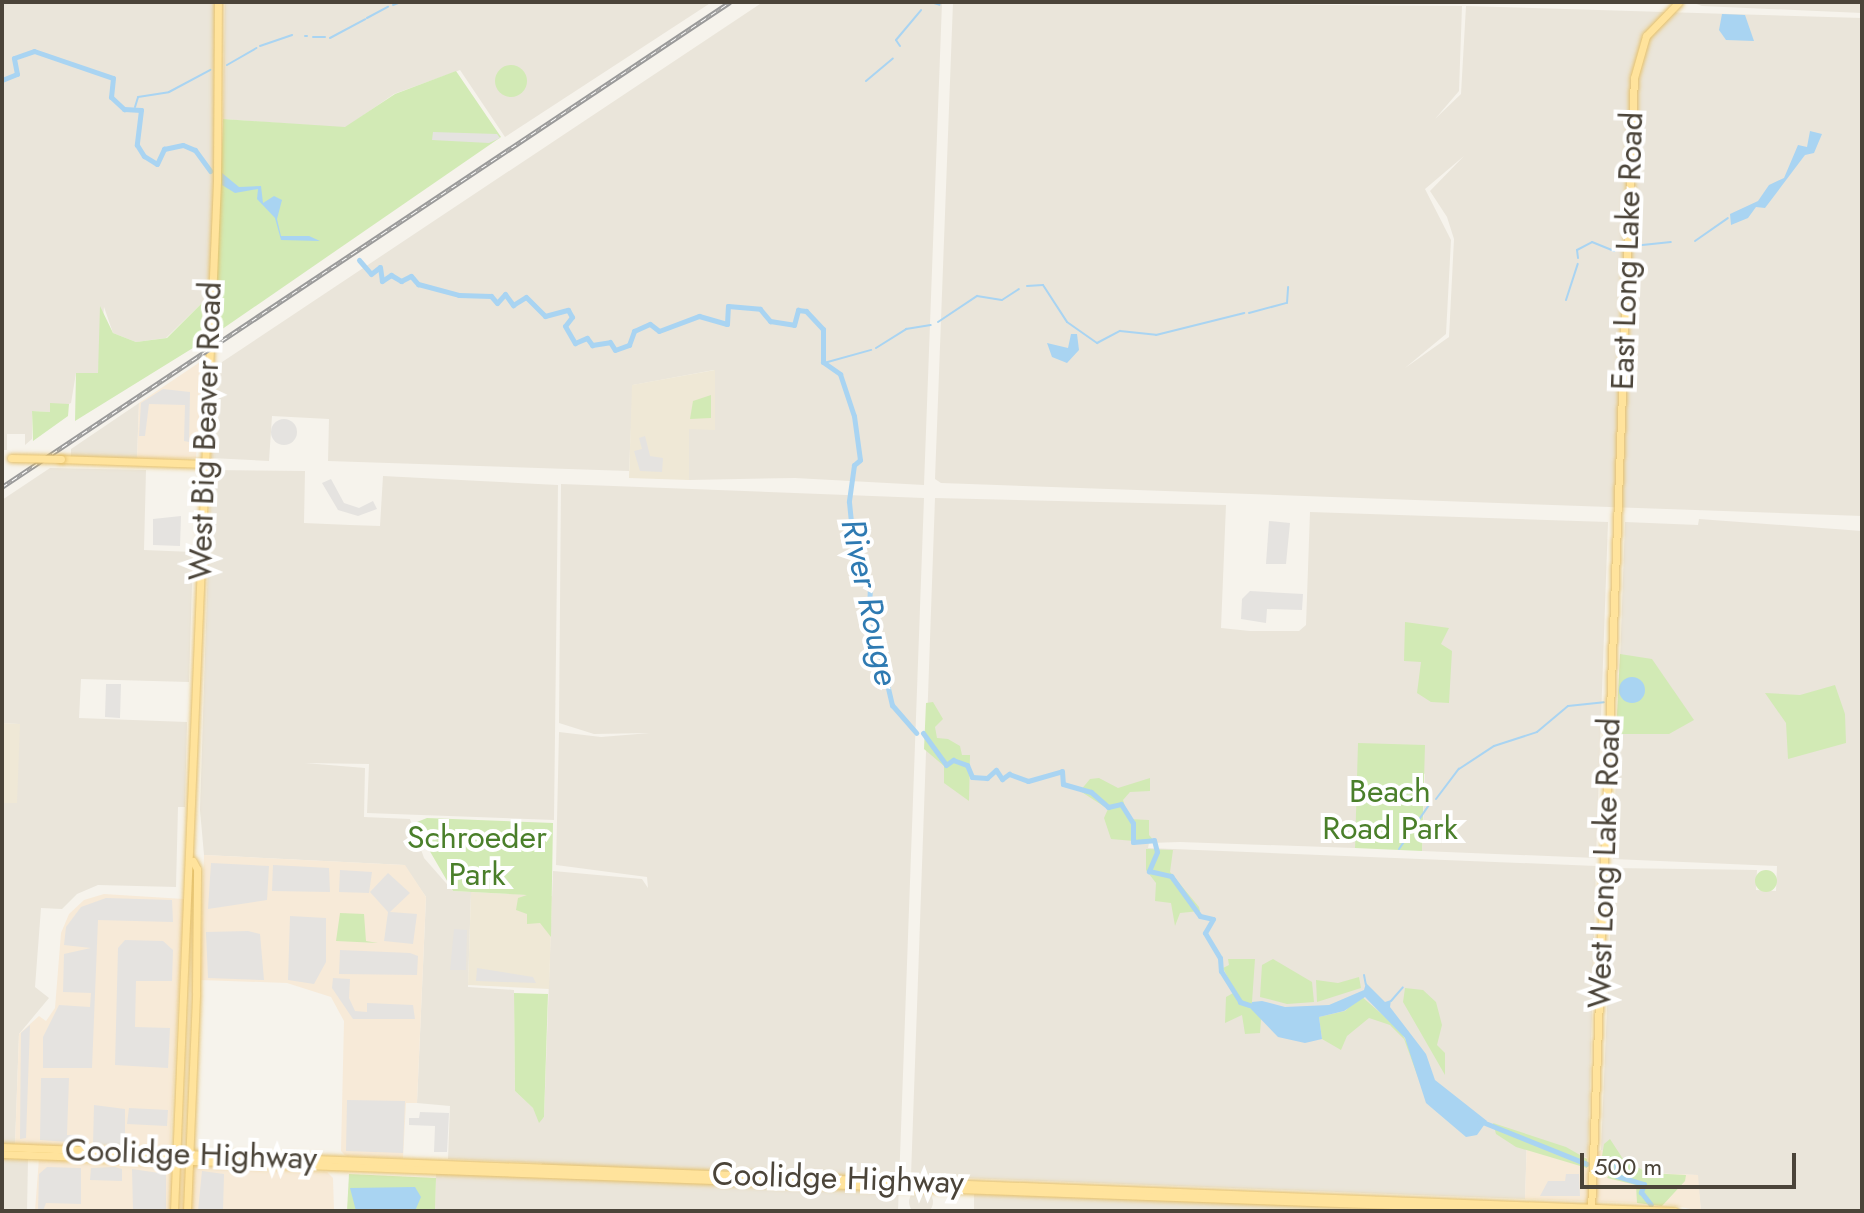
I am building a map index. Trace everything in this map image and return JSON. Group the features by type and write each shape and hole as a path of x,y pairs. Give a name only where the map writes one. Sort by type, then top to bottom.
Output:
{"main road":[{"name":"West Big Beaver Road","path":"174,1211 188,893 193,861 203,464 217,181 218,2"},
{"name":"East Long Lake Road","path":"1617,515 1635,67 1650,29 1679,2"},
{"path":"6,458 203,464"},
{"name":"West Long Lake Road","path":"1591,1208 1617,515"},
{"name":"West Big Beaver Road","path":"187,1211 198,896 193,861"},
{"path":"188,893 198,896"},
{"path":"185,985 196,986"},
{"path":"183,1037 194,1041"},
{"path":"181,1054 193,1060"},
{"path":"176,1135 189,1140"},
{"name":"Coolidge Highway","path":"2,1147 94,1151 144,1158"},
{"path":"90,1160 94,1151"},
{"name":"Coolidge Highway","path":"2,1154 90,1160 188,1159 265,1166 288,1163 441,1167 1675,1211"},
{"path":"265,1166 269,1158"},
{"name":"Coolidge Highway","path":"231,1161 269,1158 288,1163"},
{"path":"175,1178 187,1181"}],"shaded area":[{"path":"2,2 215,2 216,188 209,285 203,302 166,338 136,342 113,333 104,307 98,374 76,373 71,403 50,412 32,411 32,439 25,445 25,434 7,434 7,450 2,450"},
{"path":"225,2 712,2 505,137 460,70 394,94 345,128 223,119"},
{"path":"763,2 942,2 924,485 795,478 689,480 689,429 715,429 714,370 633,385 629,471 328,461 329,419 272,416 269,461 211,458 210,370"},
{"path":"953,2 1462,6 1459,91 1435,119 1461,94 1466,6 1862,18 1862,516 941,483 935,479","holes":["1464,156 1430,191 1447,217 1454,239 1449,337 1405,368 1446,334 1451,240 1425,189"]},
{"path":"1691,2 1862,2 1862,13 1702,6"},
{"path":"433,132 497,134 500,138 489,143 432,140"},
{"path":"203,360 196,458 137,459 139,403"},
{"path":"715,370 715,430 689,429 689,480 629,478 632,385"},
{"path":"163,389 190,392 189,442 184,441 185,405 149,404 145,436 139,436 141,403"},
{"path":"139,403 137,459 71,457 71,449"},
{"path":"284,419 293,423 297,432 293,441 284,445 275,441 271,432 275,423"},
{"path":"645,436 650,456 663,458 662,472 640,471 634,451 642,449 639,438"},
{"path":"50,468 146,470 144,550 193,552 189,682 81,679 79,718 187,722 185,807 178,807 176,887 98,885 77,894 62,909 41,908 35,987 49,998 19,1034 15,1145 2,1145 2,803 16,803 19,724 2,723 2,500"},
{"path":"211,470 305,471 304,523 350,525 380,526 383,476 558,485 554,820 367,813 369,764 305,763 365,768 364,817 410,819 424,858 453,891 471,892 468,987 514,990 515,1091 544,1118 553,871 642,879 648,888 647,877 556,865 559,732 601,737 650,733 594,734 559,723 561,484 924,498 898,1211 435,1211 436,1173 541,1175 542,1163 448,1159 450,1106 417,1103 426,897 404,865 204,855 200,810"},
{"path":"331,479 344,503 359,508 373,501 377,509 358,516 338,510 322,483"},
{"path":"935,498 1226,505 1221,628 1250,631 1299,631 1306,625 1310,512 1608,522 1596,858 1422,851 1425,774 1359,743 1355,848 1180,842 1149,843 1148,848 1596,866 1588,1158 1527,1138 1525,1199 911,1176"},
{"path":"181,516 180,546 153,545 153,519"},
{"path":"1699,519 1862,531 1862,1211 1701,1211 1697,1175 1648,1173 1601,1150 1613,868 1757,870 1756,890 1776,891 1777,866 1613,859 1625,522 1698,525"},
{"path":"1269,521 1290,523 1286,564 1266,564"},
{"path":"1250,591 1303,594 1302,610 1267,609 1266,623 1241,619 1242,599"},
{"path":"106,684 121,684 120,718 105,717"},
{"path":"2,723 20,724 17,803 2,803"},
{"path":"204,855 405,865 426,897 417,1103 406,1103 403,1158 346,1156 341,1151 344,1021 331,997 287,983 200,980"},
{"path":"211,863 269,866 267,900 208,909"},
{"path":"273,865 329,868 330,892 272,891"},
{"path":"340,870 372,872 369,893 339,892"},
{"path":"388,873 410,893 390,912 417,914 413,944 384,941 388,912 370,892"},
{"path":"471,892 552,896 549,989 468,985"},
{"path":"104,894 184,899 170,1150 15,1145 19,1034 39,1016 46,1021 55,1008 61,933 69,914 84,900"},
{"path":"106,898 172,900 173,922 98,920 92,1068 43,1068 43,1037 59,1005 90,1007 91,993 63,992 64,954 91,948 64,945 66,927 81,907"},
{"path":"290,916 326,918 326,962 314,984 288,980"},
{"path":"454,929 467,930 466,970 450,970"},
{"path":"248,931 260,934 264,980 208,978 206,932"},
{"path":"125,940 163,941 173,950 172,981 136,981 135,1027 170,1028 168,1068 115,1065 118,948"},
{"path":"340,950 410,953 418,956 417,975 339,974"},
{"path":"477,968 533,977 536,983 476,981"},
{"path":"333,978 350,979 349,998 355,1011 367,1012 367,1003 413,1005 415,1019 353,1019 332,988"},
{"path":"30,1025 26,1138 20,1139 21,1033"},
{"path":"41,1078 69,1078 67,1135 83,1136 83,1143 40,1140"},
{"path":"347,1100 405,1101 403,1153 346,1151"},
{"path":"94,1105 125,1109 125,1145 93,1145"},
{"path":"129,1108 168,1110 167,1126 127,1124"},
{"path":"420,1112 449,1113 447,1152 434,1152 435,1126 409,1125 409,1118 419,1118"},
{"path":"1527,1138 1575,1156 1588,1158 1601,1150 1648,1173 1698,1175 1701,1211 1665,1204 1525,1199"},
{"path":"2,1156 28,1159 27,1211 2,1211"},
{"path":"39,1158 327,1172 333,1178 334,1211 35,1211"},
{"path":"47,1167 81,1168 81,1204 46,1203 43,1211 38,1211 39,1174"},
{"path":"91,1168 122,1169 122,1181 90,1180"},
{"path":"132,1169 166,1174 166,1209 133,1210"},
{"path":"202,1171 224,1174 223,1211 198,1211"},
{"path":"1566,1174 1579,1174 1580,1196 1540,1196 1548,1181 1565,1181"},
{"path":"921,1190 929,1194 933,1202 929,1210 921,1214 913,1210 909,1202 913,1194"},
{"path":"974,1194 1239,1203 1430,1211 974,1211"}],"green space":[{"path":"511,65 522,70 527,81 522,92 511,97 500,92 495,81 500,70"},
{"path":"456,71 501,137 215,334 223,119 345,127 395,94"},
{"path":"203,302 201,343 75,421 76,373 98,373 100,306 113,333 136,342 167,338"},
{"path":"711,395 711,418 690,419 693,401"},
{"path":"50,403 69,404 68,416 33,441 32,411 50,412"},
{"path":"1405,622 1449,628 1441,644 1452,651 1449,703 1431,702 1417,693 1421,662 1404,661"},
{"path":"1620,654 1652,659 1694,720 1669,734 1616,734"},
{"path":"1835,685 1845,714 1846,743 1788,759 1786,723 1765,693 1800,695"},
{"path":"933,702 943,719 935,727 937,738 948,739 960,746 962,755 970,755 969,801 944,783 944,766 924,749 926,703"},
{"name":"Beach Road Park","path":"1358,743 1425,745 1422,851 1355,848"},
{"path":"1099,778 1118,788 1150,778 1150,791 1130,792 1123,800 1129,819 1149,820 1149,835 1156,843 1111,839 1104,818 1108,809 1080,791 1090,779"},
{"name":"Schroeder Park","path":"427,818 553,823 551,937 540,923 527,924 527,914 516,910 518,898 527,895 453,891 421,836 417,822"},
{"path":"1146,849 1173,850 1170,872 1199,907 1200,911 1180,913 1175,926 1171,903 1155,901 1156,883 1146,870"},
{"path":"1762,870 1770,870 1777,881 1770,892 1762,892 1755,885 1755,877"},
{"path":"340,913 364,914 366,941 378,943 336,941"},
{"path":"1228,959 1255,959 1252,1002 1261,1019 1260,1033 1245,1034 1242,1015 1225,1023 1226,997 1235,992 1223,968 1229,965"},
{"path":"1273,959 1312,982 1314,1002 1287,1004 1260,997 1262,965"},
{"path":"1359,977 1361,988 1317,1002 1316,980 1338,983"},
{"path":"1405,988 1423,990 1436,1002 1442,1025 1437,1045 1445,1053 1445,1075 1403,1002"},
{"path":"514,993 548,994 544,1117 539,1123 533,1108 515,1091"},
{"path":"1361,996 1400,1030 1412,1052 1419,1080 1404,1039 1390,1025 1369,1018 1347,1036 1341,1050 1322,1039 1319,1017 1345,1011"},
{"path":"1493,1123 1566,1147 1587,1159 1587,1168 1516,1147 1496,1134"},
{"path":"1610,1139 1623,1159 1648,1173 1686,1175 1685,1181 1662,1206 1637,1203 1636,1185 1607,1178 1614,1168 1600,1168 1604,1144"},
{"path":"349,1174 436,1178 435,1211 347,1211"}],"water":[{"path":"1722,14 1745,15 1754,41 1726,40 1719,30"},
{"path":"1810,131 1822,134 1814,153 1805,155 1765,208 1756,207 1748,218 1731,225 1730,214 1758,201 1769,185 1784,178 1798,145 1807,147"},
{"path":"222,173 239,187 261,186 263,203 274,196 282,200 277,219 281,236 309,236 320,241 281,240 275,218 257,199 258,189 235,193 222,185"},
{"path":"1071,334 1077,334 1079,350 1067,363 1052,357 1047,343 1068,348"},
{"path":"1632,677 1641,681 1645,690 1641,699 1632,703 1623,699 1619,690 1623,681"},
{"path":"1366,983 1385,1002 1391,1000 1390,1007 1426,1054 1435,1080 1487,1121 1477,1135 1466,1137 1426,1103 1405,1038 1365,997 1344,1011 1319,1017 1322,1039 1305,1043 1278,1037 1251,1009 1252,1002 1262,1001 1285,1007 1329,1005 1364,990"},
{"path":"415,1187 421,1197 415,1211 356,1211 350,1188"}],"waterway":[{"path":"393,5 401,2"},
{"path":"931,2 940,5"},
{"path":"367,18 388,7"},
{"path":"900,46 896,40 921,10"},
{"path":"330,38 365,19"},
{"path":"260,46 292,35"},
{"path":"313,37 325,37"},
{"path":"227,65 257,48"},
{"name":"River Rouge","path":"2,80 17,74 14,58 34,51 113,78 111,97 124,109 141,110 137,145 144,156 157,164 164,149 183,145 195,150 210,171"},
{"path":"866,81 893,58"},
{"path":"135,107 138,97 169,92 210,70"},
{"path":"1695,241 1728,218"},
{"path":"1578,258 1577,250 1592,242 1614,251"},
{"path":"1633,246 1671,242"},
{"name":"River Rouge","path":"359,260 371,274 380,267 382,281 391,275 401,281 411,276 418,284 459,295 491,296 497,303 505,294 513,305 526,297 545,316 568,310 572,317 565,326 575,343 587,338 592,345 610,342 615,350 629,345 634,331 650,324 659,331 699,316 727,324 728,306 760,309 770,321 794,325 798,310 806,311 823,329 823,362 840,374 854,416 860,460 854,465 849,502 854,552 860,574 870,584 869,607 892,705 916,733"},
{"path":"1566,300 1578,264"},
{"path":"1027,286 1043,285 1067,322 1097,343 1120,331 1156,335 1244,313"},
{"path":"1249,313 1287,303 1288,287"},
{"path":"938,322 977,296 1002,300 1019,289"},
{"path":"876,348 906,329 931,325"},
{"path":"824,363 871,350"},
{"path":"1436,799 1459,769 1494,746 1537,732 1568,706 1604,702"},
{"name":"River Rouge","path":"923,733 946,765 953,760 967,765 972,777 987,778 996,770 1002,779 1009,774 1028,781 1062,771 1063,784 1091,792 1108,807 1121,804 1133,823 1133,842 1154,840 1157,852 1149,871 1171,876 1200,916 1213,919 1205,933 1220,958 1221,971 1240,1002 1258,1008"},
{"path":"1399,849 1431,802"},
{"path":"1364,975 1366,985"},
{"path":"1391,1001 1403,987"},
{"name":"River Rouge","path":"1480,1121 1587,1164"},
{"name":"River Rouge","path":"1599,1161 1616,1161 1617,1176 1644,1184 1641,1192 1651,1205"}],"railway":[{"path":"2,487 730,2"}]}
